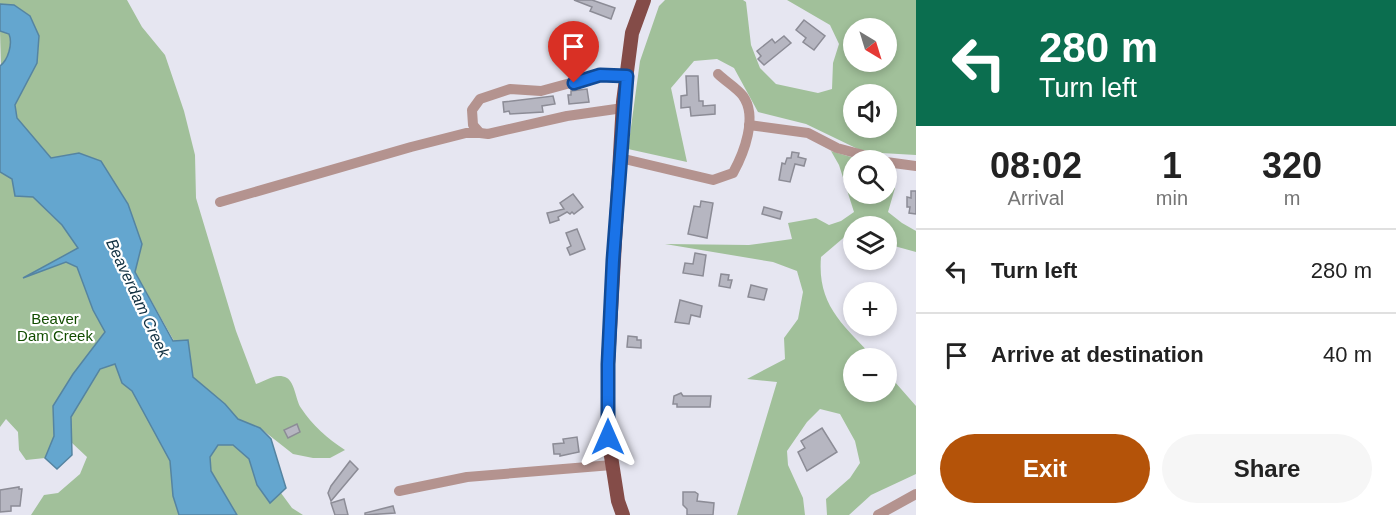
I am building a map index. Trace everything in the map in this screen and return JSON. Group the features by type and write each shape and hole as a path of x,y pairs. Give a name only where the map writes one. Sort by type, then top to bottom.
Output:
{"main road":[{"path":"623,515 618,501 608,437 608,364 623,108 632,33 644,0"}],"street":[{"path":"620,158 713,180 733,173 742,156 750,120 743,97 718,74"},
{"path":"480,132 473,125 472,110 480,99 510,89 541,91 600,75 627,76"},
{"path":"220,202 466,133 488,134 567,116 623,108"},
{"path":"749,125 808,134 844,150"},
{"path":"897,163 916,166"},
{"path":"399,491 467,477 612,465"},
{"path":"878,515 916,494"}],"green space":[{"path":"0,0 127,0 142,27 165,55 184,111 195,155 196,198 236,331 256,384 275,376 283,376 290,380 299,405 310,420 345,450 330,458 313,458 293,454 260,428 238,419 225,404 193,377 188,340 174,341 135,272 141,243 128,204 101,161 79,153 51,158 17,118 15,105 37,63 39,36 30,16 14,5 0,4"},
{"path":"665,0 743,0 746,2 751,45 760,68 776,84 818,93 832,89 833,63 839,44 830,25 787,0 916,0 916,155 897,154 897,150 860,150 806,124 758,112 734,68 717,59 694,61 671,88 687,162 628,149 640,61 659,6"},
{"path":"0,31 9,34 10,42 8,55 1,66"},
{"path":"831,151 843,155 843,178"},
{"name":"Beaver Dam Creek","path":"5,159 93,265 178,458 186,515 31,515 44,495 58,493 80,474 87,457 71,442 71,417 53,406 54,436 45,458 26,460 19,450 18,432 6,419 0,427 0,165"},
{"path":"851,204 890,204 888,212 893,216 848,216 854,212"},
{"path":"816,218 829,225 843,220 843,238 821,257 823,289 828,302 843,324 843,336 854,336 865,348 843,348 843,402 897,402 897,384 916,406 916,474 871,495 849,515 827,515 826,499 850,478 860,463 855,441 840,414 820,409 807,422 787,451 788,465 803,498 805,515 737,515 777,382 747,379 785,359 784,338 798,319 803,292 797,271 773,262 665,244 749,245 792,239 788,223"},
{"path":"897,219 916,231 916,252 897,247"},
{"path":"217,445 233,445 249,459 257,485 269,502 281,493 292,508 303,515 237,515 211,471 210,457"}],"water":[{"name":"Beaverdam Creek","path":"0,4 14,5 30,16 39,36 37,63 15,105 17,118 51,158 79,153 101,161 128,204 142,244 135,272 173,341 188,340 193,377 225,404 238,419 260,428 271,439 286,488 270,503 257,485 249,459 233,445 218,445 210,457 211,471 237,515 179,515 173,496 170,461 132,391 122,383 115,364 100,369 71,417 72,455 57,469 45,458 54,436 53,406 73,374 105,332 93,310 77,267 66,262 23,278 78,248 62,225 33,197 15,196 12,179 0,172 0,66 7,56 10,42 9,34 0,31"}],"building":[{"path":"574,0 592,0 615,8 611,19 590,11 592,7"},
{"path":"804,20 825,36 814,50 803,42 806,38 796,30"},
{"path":"784,36 791,43 764,65 758,59 761,56 757,51 772,39 775,43"},
{"path":"686,76 698,76 699,101 703,101 703,106 715,105 715,114 691,116 690,107 681,108 681,96 687,95"},
{"path":"587,89 589,102 569,104 568,95 571,95 571,91"},
{"path":"553,96 555,104 542,106 543,112 510,114 509,111 504,112 503,102"},
{"path":"792,152 799,153 798,157 806,159 804,166 795,164 790,182 779,180 782,163 785,164 787,158 791,158"},
{"path":"911,191 916,191 916,214 909,213 910,207 907,207 907,197 911,198"},
{"path":"573,194 583,207 574,214 567,212 558,217 559,220 550,223 547,213 564,209 560,203"},
{"path":"701,201 713,203 707,238 688,234 694,206 700,207"},
{"path":"764,207 782,212 780,219 762,214"},
{"path":"577,229 585,249 570,255 567,248 571,246 566,233"},
{"path":"695,253 706,255 703,276 683,273 685,263 693,264"},
{"path":"721,274 729,275 728,280 732,280 730,288 719,286"},
{"path":"751,285 767,289 764,300 748,297"},
{"path":"680,300 702,306 700,317 691,315 689,324 675,322"},
{"path":"628,336 641,340 641,348 627,347"},
{"path":"681,393 683,396 711,396 710,407 677,407 677,404 673,404 674,396"},
{"path":"297,424 300,432 288,438 284,430"},
{"path":"822,428 837,452 807,471 798,452 805,448 801,441"},
{"path":"577,437 579,452 560,456 560,454 554,454 553,444 564,443 563,439"},
{"path":"350,461 358,469 331,501 328,493 331,486"},
{"path":"19,487 22,489 20,506 11,506 11,511 0,512 0,490"},
{"path":"683,492 695,492 698,494 697,501 714,503 713,515 687,515 687,509 683,505"},
{"path":"344,499 348,515 335,515 331,503"},
{"path":"393,506 395,513 365,515 365,513"}],"route":[{"path":"574,83 600,75 627,76 623,102 613,260 608,364 608,437"}]}
